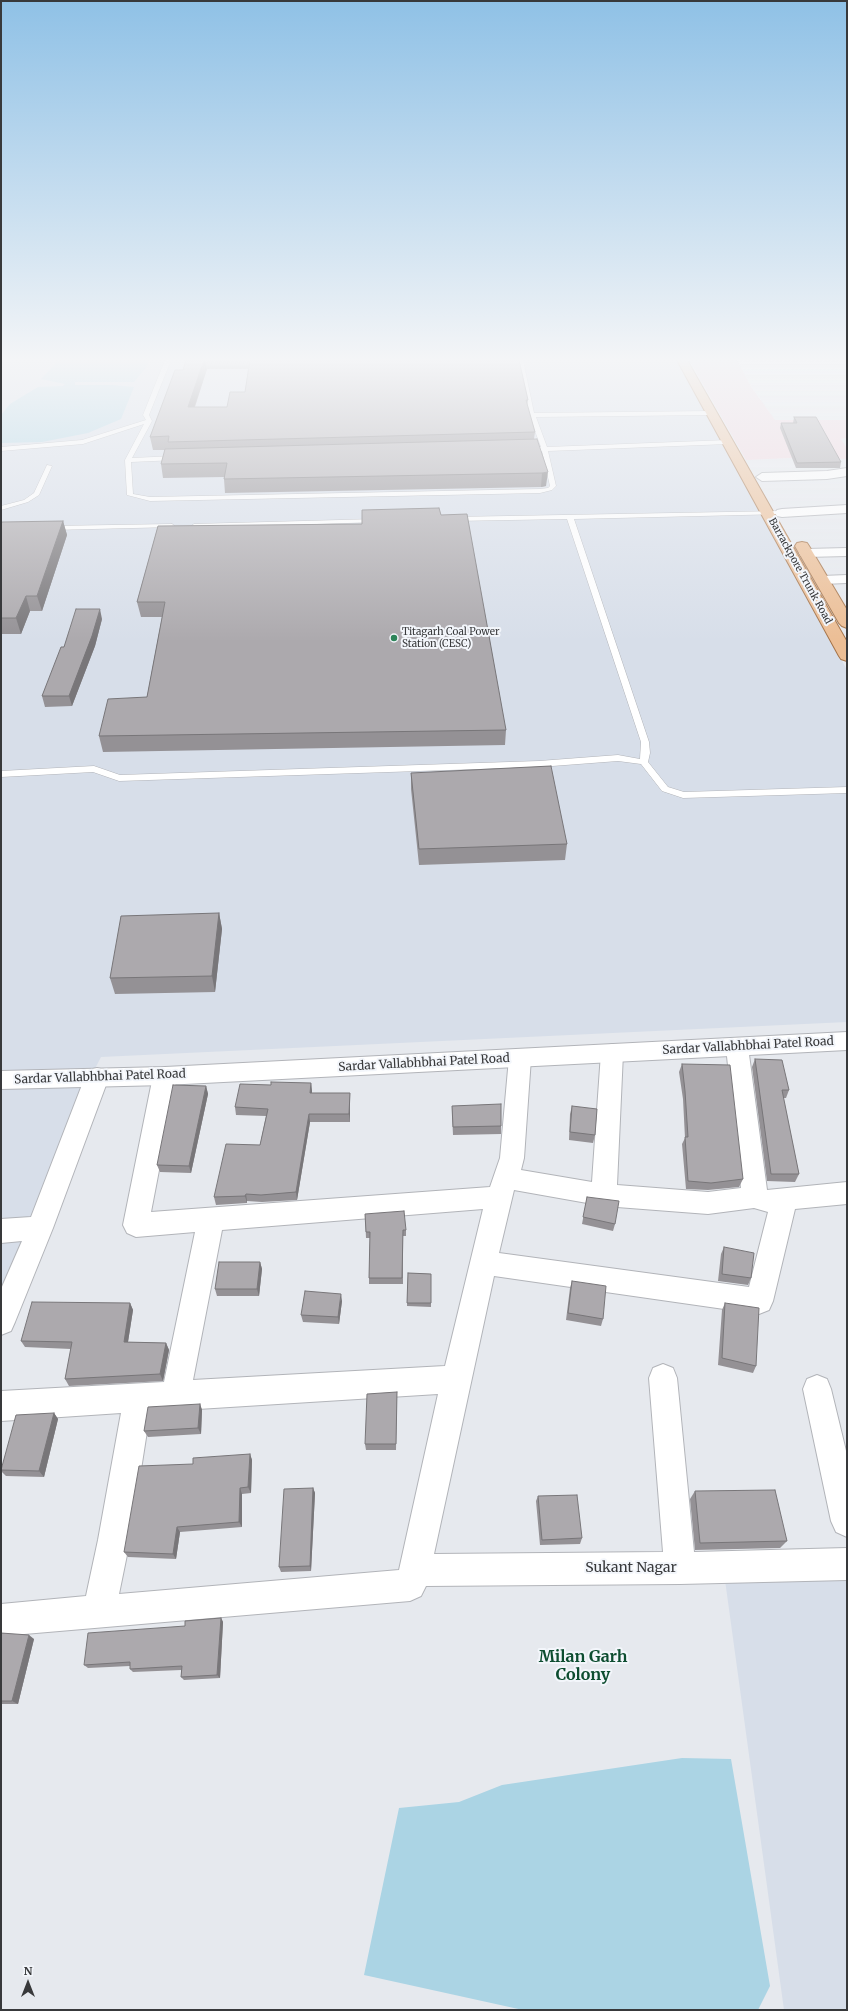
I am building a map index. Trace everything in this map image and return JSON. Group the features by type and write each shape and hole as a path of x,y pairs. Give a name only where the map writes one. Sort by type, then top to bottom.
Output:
{"main road":[{"name":"Barrackpore Trunk Road","path":"735,454 847,656"},
{"path":"749,454 768,489"},
{"name":"Barrackpore Trunk Road","path":"775,501 847,623"}],"street":[{"path":"762,476 827,475 847,472"},
{"path":"782,513 847,509"},
{"path":"806,553 847,552"},
{"path":"822,580 847,579"},
{"name":"Sardar Vallabhbhai Patel Road","path":"1,1080 165,1076 847,1041"},
{"path":"737,1047 755,1196"},
{"path":"604,1195 612,1053"},
{"path":"1,1620 410,1585 415,1570 456,1379 503,1187 512,1158 520,1058"},
{"path":"165,1076 136,1225 211,1219 503,1187 708,1203 755,1196 765,1200 784,1200 847,1193"},
{"path":"1,1322 40,1228 96,1077"},
{"path":"484,1263 759,1301 784,1200"},
{"path":"176,1395 211,1219"},
{"path":"1,1231 40,1228"},
{"path":"663,1378 680,1568"},
{"path":"1,1406 456,1379"},
{"path":"817,1389 847,1521"},
{"path":"99,1612 114,1540 138,1397"},
{"name":"Sukant Nagar","path":"415,1570 680,1568 847,1564"}],"lane":[{"path":"131,454 128,460 130,495 150,499 540,491 550,489 553,486 546,454"},
{"path":"128,460 181,458"},
{"path":"1,508 26,501 37,494 49,466"},
{"path":"449,519 782,513"},
{"path":"570,517 645,742 646,753 644,762"},
{"path":"186,526 385,521"},
{"path":"47,528 178,526"},
{"path":"1,774 94,769 119,778 538,764 618,758 644,762 666,788 683,795 847,790"}],"shaded area":[{"path":"1,454 730,454 847,670 847,1022 101,1057 85,1088 1,1295"},
{"path":"742,454 847,454 847,459 790,458 746,460"},
{"path":"847,1576 847,2010 784,2010 725,1580"}],"water":[{"path":"682,1758 731,1759 770,1986 758,2010 523,2010 364,1975 399,1808 459,1802 502,1785"}],"building":[{"path":"164,454 542,454 548,472 224,479 227,463 161,464"},
{"path":"793,454 836,454 841,462 797,463"},
{"name":"Titagarh Coal Power Station (CESC)","path":"439,508 441,515 467,514 506,730 99,736 108,699 147,697 165,602 137,602 158,526 362,524 362,510"},
{"path":"63,521 37,596 26,596 16,618 1,618 2,522"},
{"path":"76,609 100,609 92,636 69,696 42,696 61,647 64,647"},
{"path":"551,766 567,844 419,849 411,773"},
{"path":"219,913 212,976 110,978 121,916"},
{"path":"755,1059 782,1060 789,1090 782,1090 799,1174 771,1174"},
{"path":"682,1064 730,1065 743,1179 711,1183 688,1181 685,1137 688,1137"},
{"path":"271,1082 311,1083 310,1093 350,1093 349,1114 309,1114 296,1192 214,1197 226,1144 260,1145 268,1109 235,1107 240,1084 271,1085"},
{"path":"173,1085 206,1086 189,1166 157,1165"},
{"path":"501,1104 501,1126 453,1127 452,1106"},
{"path":"572,1106 597,1109 595,1135 570,1132"},
{"path":"587,1197 619,1201 615,1224 583,1217"},
{"path":"404,1211 406,1230 403,1230 402,1278 369,1278 370,1232 366,1232 365,1214"},
{"path":"724,1247 754,1253 751,1278 722,1274"},
{"path":"219,1262 260,1262 257,1289 215,1289"},
{"path":"408,1273 431,1274 431,1303 407,1303"},
{"path":"572,1281 606,1286 603,1319 568,1313"},
{"path":"305,1291 341,1294 338,1317 301,1315"},
{"path":"32,1302 130,1303 124,1342 166,1343 160,1374 65,1379 72,1342 21,1341"},
{"path":"725,1303 759,1308 756,1366 722,1358"},
{"path":"397,1392 396,1444 365,1444 367,1394"},
{"path":"200,1404 198,1428 144,1431 148,1407"},
{"path":"54,1413 39,1471 1,1470 16,1415"},
{"path":"250,1454 248,1487 240,1488 239,1522 177,1527 173,1554 124,1552 139,1466 193,1464 193,1458"},
{"path":"313,1488 310,1566 279,1567 284,1489"},
{"path":"775,1490 787,1541 700,1543 695,1491"},
{"path":"577,1495 582,1538 542,1540 538,1496"},
{"path":"221,1618 217,1675 181,1677 182,1666 130,1669 130,1662 84,1665 88,1633 185,1626 185,1621"},
{"path":"1,1633 29,1635 12,1701 1,1701"}],"place":[{"name":"Titagarh Coal Power Station (CESC)","path":"394,638"}],"district":[{"name":"Milan Garh Colony","path":"583,1666"}]}
